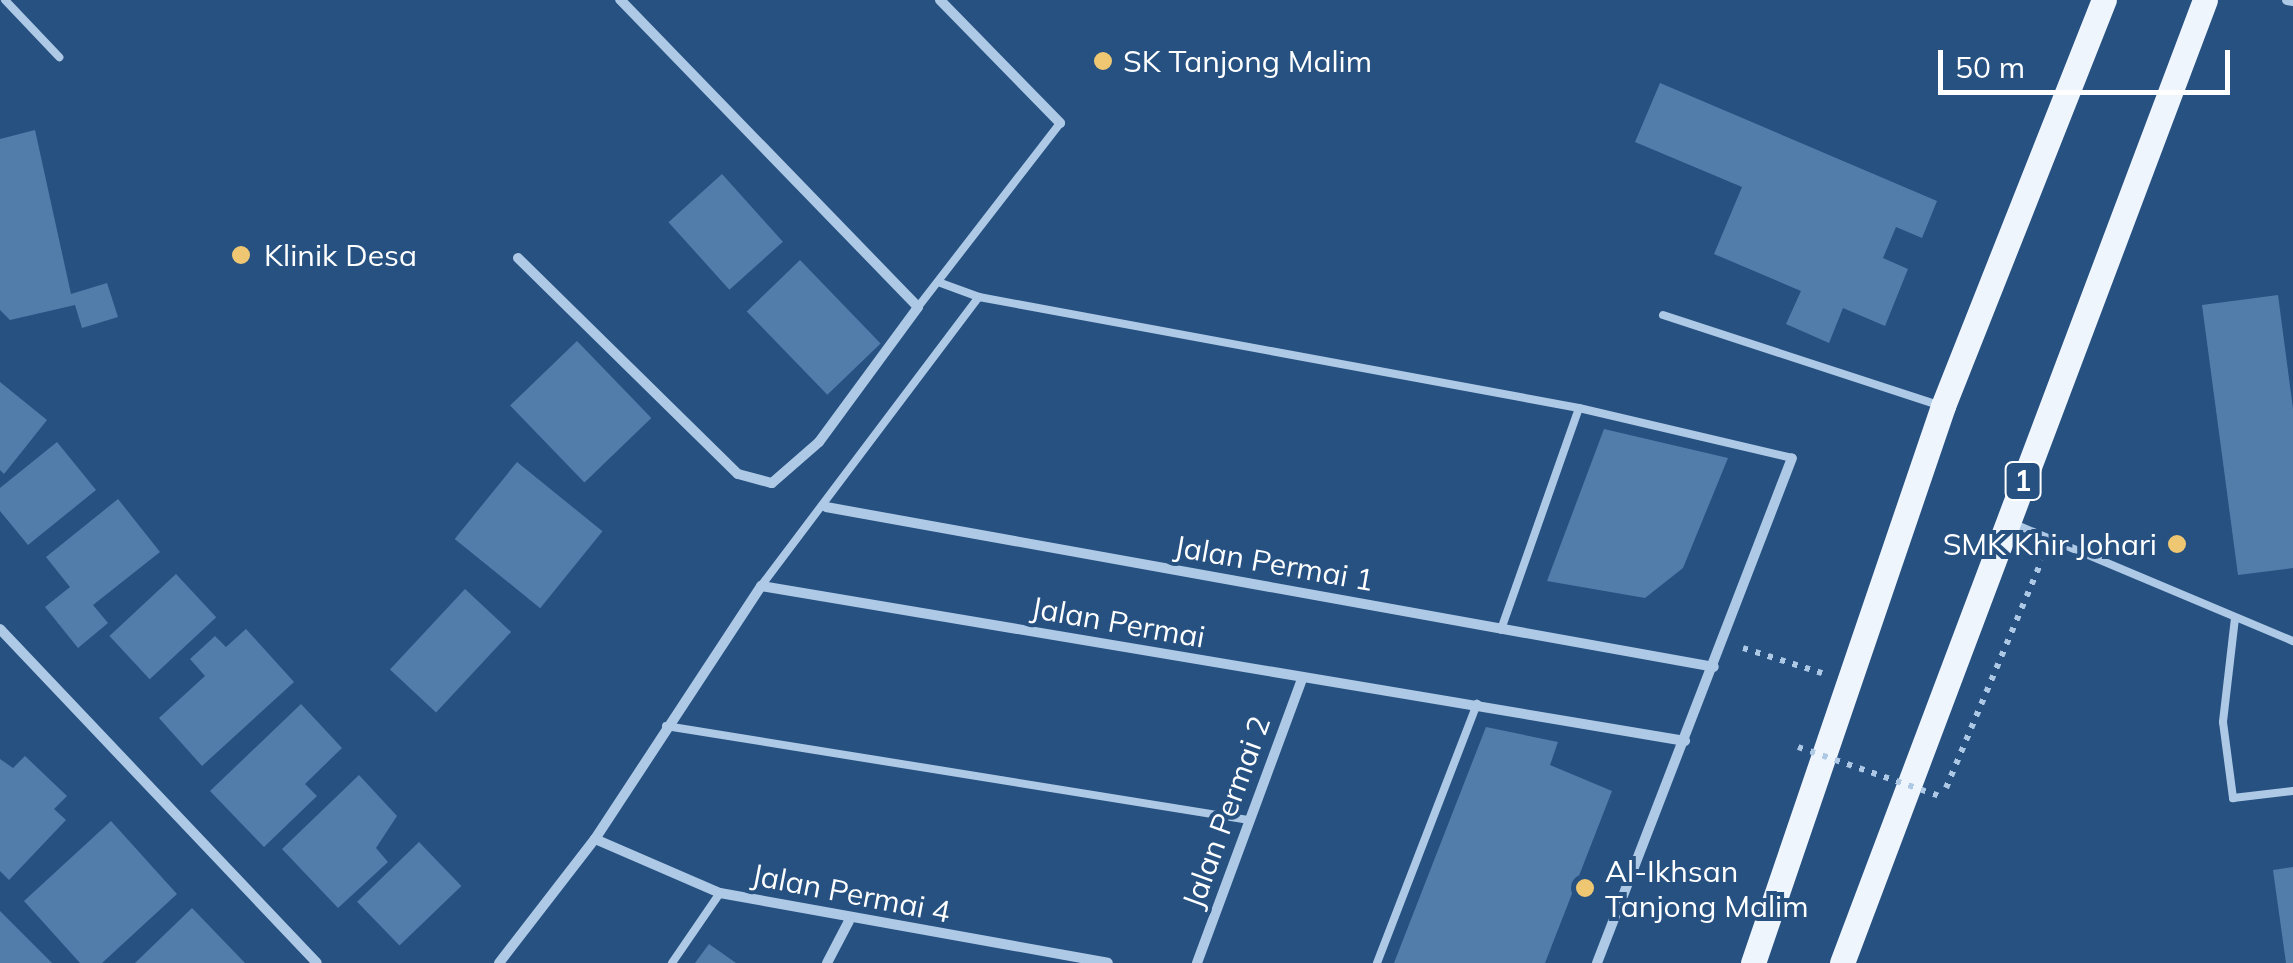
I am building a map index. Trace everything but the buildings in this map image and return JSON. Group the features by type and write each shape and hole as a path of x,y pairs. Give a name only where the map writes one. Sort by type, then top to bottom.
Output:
{"main road":[{"path":"1753,963 1943,406 2104,0"},
{"name":"1","path":"1842,963 2204,0"}],"street":[{"path":"518,258 738,474 772,483 819,442 918,307 620,0"},
{"path":"940,0 1060,123"},
{"path":"1597,963 1792,458"},
{"name":"Jalan Permai 1","path":"826,507 1714,667"},
{"path":"498,963 594,839 761,586"},
{"name":"Jalan Permai","path":"761,586 1685,741"},
{"path":"0,629 317,963"},
{"name":"Jalan Permai 2","path":"1196,963 1302,679"},
{"name":"Jalan Permai 4","path":"594,839 720,892 849,922 1108,963"},
{"path":"827,963 849,922"}],"lane":[{"path":"5,0 59,57"},
{"path":"918,307 1060,123"},
{"path":"938,282 979,297 1579,408 1792,458"},
{"path":"761,586 826,507 979,297"},
{"path":"1663,315 1943,406"},
{"path":"1501,630 1579,408"},
{"path":"2008,521 2293,641"},
{"path":"2235,618 2223,722 2234,798 2293,791"},
{"path":"1377,963 1477,704"},
{"path":"665,726 1249,820"},
{"path":"672,963 720,892"}],"path":[{"path":"1805,729 1798,747 1942,797 2050,540"},
{"path":"1723,642 1827,675 1820,693"}],"place":[{"name":"SK Tanjong Malim","path":"1103,61"},
{"name":"Klinik Desa","path":"241,255"},
{"name":"SMK Khir Johari","path":"2177,544"},
{"name":"Al-Ikhsan Tanjong Malim","path":"1585,888"}]}
